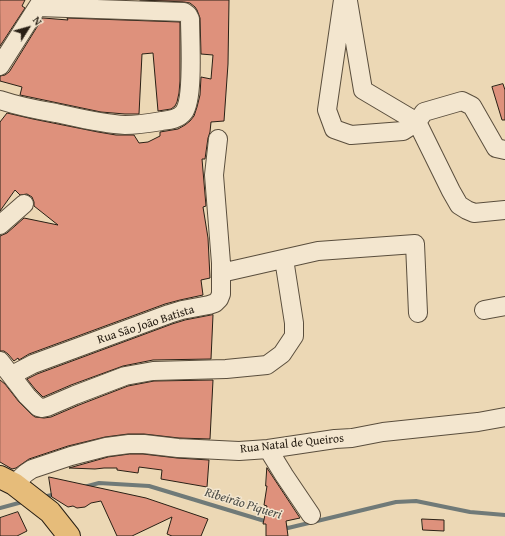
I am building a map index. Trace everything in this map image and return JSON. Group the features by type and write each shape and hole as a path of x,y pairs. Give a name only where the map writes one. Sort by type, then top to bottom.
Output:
{"main road":[{"path":"11,483 50,512 62,534"}],"street":[{"path":"343,0 327,110 334,129 351,135 403,131 417,122 424,112 462,101 472,106 496,148 505,150"},
{"path":"348,0 363,90 417,122 450,191 459,205 474,213 505,210"},
{"path":"0,66 40,3 184,12 190,19 190,84 187,106 184,112 174,119 127,125 95,122 0,100"},
{"name":"Rua São João Batista","path":"12,376 33,364 169,314 215,303 219,299 221,294 221,263 214,175 218,139"},
{"path":"0,225 24,204"},
{"path":"221,273 318,251 415,244 418,313"},
{"path":"0,361 27,396 42,408 75,394 126,376 153,371 226,369 267,365 282,354 294,336 294,323 284,258"},
{"path":"484,310 505,306"},
{"name":"Rua Natal de Queiros","path":"11,483 32,469 71,456 106,447 144,444 178,448 239,451 268,449 335,439 352,438 383,432 478,422 505,417"},
{"path":"268,449 311,515"}],"building":[{"path":"0,0 25,0 22,6 25,8 0,46"},
{"path":"140,0 229,0 228,64 224,121 211,122 205,159 202,159 206,206 203,207 208,238 210,278 201,280 203,295 165,304 29,354 19,360 18,358 14,361 4,351 0,351 0,236 7,233 24,218 58,225 34,206 32,197 27,194 20,195 15,190 0,211 0,122 7,113 98,132 116,135 134,135 139,143 148,142 160,136 160,132 178,129 190,121 194,116 200,95 201,77 211,79 213,55 201,54 200,18 195,7 190,3 184,2"},
{"path":"43,18 68,20 67,18 180,22 180,81 179,93 175,106 171,109 158,111 153,53 142,54 139,114 101,112 20,95 22,87 0,81 0,76 9,72"},
{"path":"503,84 505,90 505,120 502,120 492,87"},
{"path":"213,315 211,359 153,360 123,366 43,397 27,379 172,324"},
{"path":"0,380 31,414 35,417 44,418 51,417 128,386 154,381 213,380 210,439 179,438 144,434 128,434 105,437 68,446 29,459 12,469 0,462"},
{"path":"130,454 209,460 207,487 161,479 162,470 139,467 138,473 117,470 117,468 69,468 108,457"},
{"path":"267,468 300,518 286,521 288,536 266,536 266,524 263,524 267,506 264,505 267,486"},
{"path":"49,477 146,498 208,519 201,536 172,536 167,534 172,517 132,536 117,536 101,501 91,503 85,507 68,507 52,497"},
{"path":"18,512 27,531 17,536 0,536 0,518"},
{"path":"422,519 444,520 444,531 423,530"}],"waterway":[{"name":"Ribeirão Piqueri","path":"84,487 99,483 149,486 268,522"},
{"name":"Ribeirão Piqueri","path":"42,497 57,494"},
{"name":"Ribeirão Piqueri","path":"0,508 26,501"},
{"name":"Ribeirão Piqueri","path":"282,526 288,528 396,502 416,501 470,512 505,515"}]}
